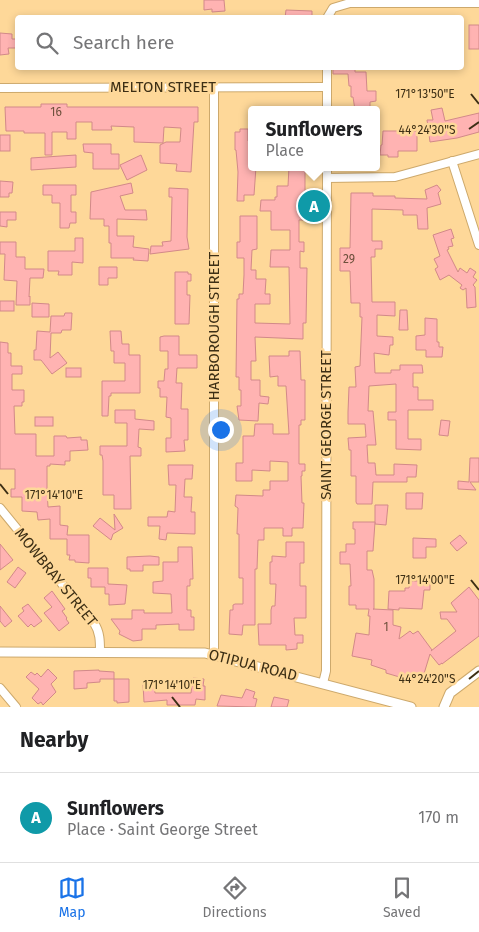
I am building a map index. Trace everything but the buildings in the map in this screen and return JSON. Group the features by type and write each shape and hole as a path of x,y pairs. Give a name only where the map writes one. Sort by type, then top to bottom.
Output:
{"street":[{"path":"329,15 333,8 350,3 479,3"},
{"path":"327,70 327,106"},
{"name":"HARBOROUGH STREET","path":"214,87 214,654"},
{"name":"MELTON STREET","path":"0,88 327,87"},
{"path":"327,178 394,177 479,154"},
{"path":"452,161 479,245"},
{"name":"SAINT GEORGE STREET","path":"323,683 326,671 327,171"},
{"name":"MOWBRAY STREET","path":"0,508 94,623 98,629 100,651"},
{"name":"OTIPUA ROAD","path":"0,652 100,651 196,652 214,654 412,707"},
{"path":"444,707 450,694 479,671"},
{"path":"0,688 16,707"}],"place":[{"name":"Sunflowers","path":"314,206"}]}
